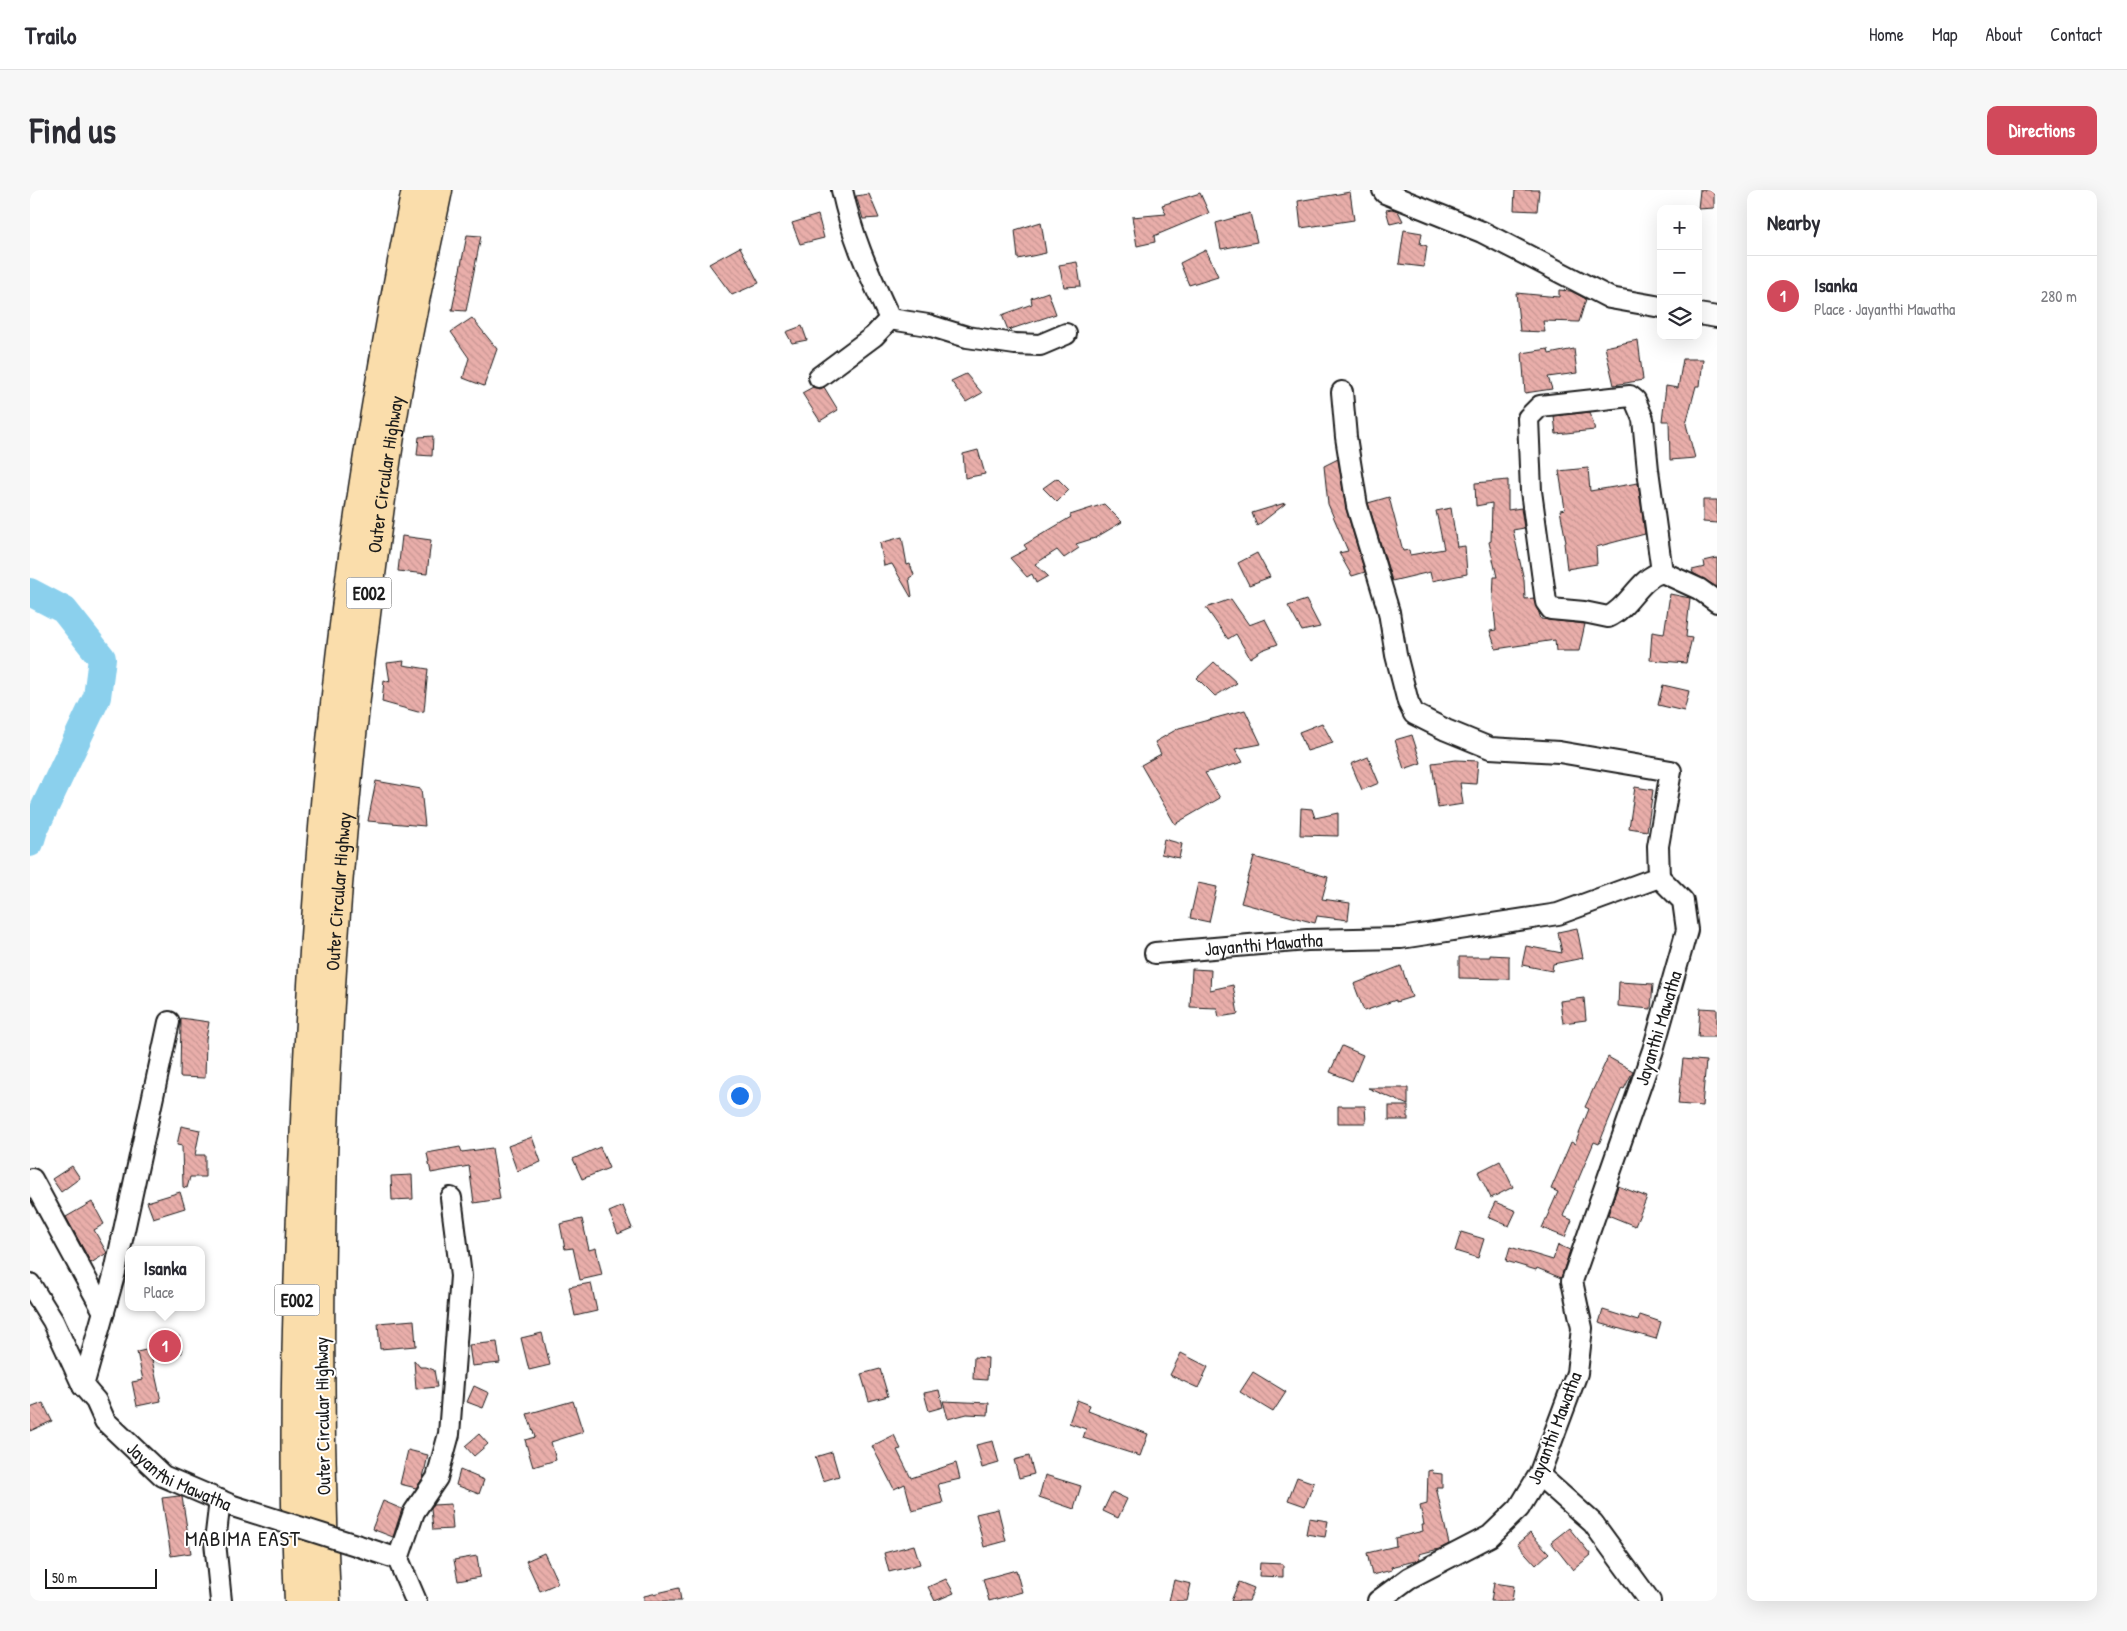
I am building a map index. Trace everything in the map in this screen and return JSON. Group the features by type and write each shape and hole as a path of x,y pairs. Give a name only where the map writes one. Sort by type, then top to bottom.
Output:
{"highway":[{"name":"Outer Circular Highway","path":"326,1601 321,1365 320,856 335,702 358,521 378,390 416,190"},
{"name":"Outer Circular Highway","path":"300,1601 296,1367 298,1252 320,999 340,857 354,711 375,545 397,394 438,190"}],"street":[{"path":"842,190 850,225 864,264 890,319"},
{"path":"1383,190 1384,193 1413,197 1610,298 1657,306"},
{"path":"1702,315 1717,317"},
{"path":"890,319 928,324 967,336 1016,344 1040,345 1066,334"},
{"path":"819,377 874,336 890,319"},
{"path":"1342,392 1346,437 1357,506 1389,612 1396,655 1408,702 1414,714 1446,730 1490,748 1559,752 1672,770 1658,846 1659,877"},
{"path":"1630,396 1635,400 1644,419 1662,572 1647,580 1623,608 1608,617 1584,612 1551,609 1546,602 1531,491 1528,418 1532,412 1540,406 1630,396"},
{"path":"1662,572 1699,589 1717,602"},
{"name":"Jayanthi Mawatha","path":"1156,953 1307,940 1401,938 1558,914 1659,877 1683,901 1687,930 1654,1050 1572,1282 1582,1328 1577,1373 1539,1475 1519,1508 1490,1536 1408,1578 1378,1601"},
{"path":"83,1386 115,1272 169,1022"},
{"path":"32,1179 104,1312"},
{"path":"416,1601 398,1559 414,1512 436,1478 449,1434 461,1276 451,1198"},
{"name":"Jayanthi Mawatha","path":"30,1284 53,1321 83,1386 96,1401 105,1422 163,1476 227,1503 398,1559"},
{"path":"1539,1475 1593,1523 1650,1601"},
{"path":"221,1601 215,1542 227,1503"}],"building":[{"path":"1515,190 1539,190 1537,211 1514,210"},
{"path":"1700,190 1714,190 1714,208 1702,209 1702,205 1698,205"},
{"path":"1350,192 1354,220 1301,228 1298,201"},
{"path":"1200,193 1209,213 1154,236 1155,242 1137,246 1132,217 1166,214 1162,205"},
{"path":"869,194 879,218 863,219 856,196"},
{"path":"1386,210 1398,211 1403,221 1390,224"},
{"path":"1250,213 1257,242 1221,249 1216,223"},
{"path":"818,215 824,238 800,244 792,223"},
{"path":"1041,222 1046,253 1018,259 1015,230"},
{"path":"1404,230 1422,233 1420,244 1427,246 1424,267 1399,264"},
{"path":"467,235 481,236 466,311 452,310"},
{"path":"740,247 759,283 732,295 709,264"},
{"path":"1206,250 1218,276 1189,285 1180,263"},
{"path":"1077,262 1081,286 1064,287 1059,265"},
{"path":"1559,290 1571,291 1586,299 1579,322 1543,321 1545,332 1520,331 1516,293 1559,297"},
{"path":"1048,292 1056,314 1008,330 1002,315 1032,304 1031,298"},
{"path":"472,318 497,349 484,386 463,378 469,358 451,332"},
{"path":"802,326 807,340 792,343 786,332"},
{"path":"1638,340 1643,380 1614,385 1605,347"},
{"path":"1548,349 1549,354 1574,349 1577,373 1548,377 1552,389 1525,393 1522,353"},
{"path":"1683,359 1703,359 1700,386 1696,386 1686,424 1695,458 1670,460 1669,421 1662,421 1666,386 1678,388"},
{"path":"966,374 982,393 966,402 951,381"},
{"path":"813,387 820,389 824,387 838,410 820,421 802,393"},
{"path":"1590,412 1595,430 1556,434 1554,416"},
{"path":"433,436 432,456 417,455 419,437"},
{"path":"978,450 985,474 965,478 963,454"},
{"path":"1338,459 1346,509 1365,572 1352,576 1339,553 1348,551 1328,504 1324,466"},
{"path":"1588,468 1590,491 1638,483 1645,534 1596,547 1597,564 1567,569 1564,543 1566,542 1560,510 1565,509 1559,471"},
{"path":"1057,478 1069,490 1057,502 1043,488"},
{"path":"1508,480 1508,510 1521,508 1524,528 1513,530 1524,580 1525,599 1534,598 1541,619 1585,624 1579,651 1556,651 1555,640 1496,649 1490,631 1496,630 1493,599 1494,577 1497,577 1489,542 1491,541 1492,503 1476,506 1475,483"},
{"path":"1389,497 1403,551 1409,550 1410,555 1444,549 1436,511 1451,508 1457,547 1465,546 1467,574 1432,581 1430,572 1392,581 1368,503"},
{"path":"1703,500 1717,500 1717,523 1703,522"},
{"path":"1104,504 1122,522 1095,538 1076,544 1079,548 1064,558 1057,550 1035,564 1048,576 1036,583 1032,574 1027,577 1010,558 1027,549 1024,545 1071,517 1070,515"},
{"path":"1285,504 1257,526 1252,513"},
{"path":"402,536 431,540 427,574 398,571"},
{"path":"902,537 907,565 910,564 914,575 909,578 911,597 892,564 884,566 880,543"},
{"path":"1257,553 1270,577 1249,585 1238,563"},
{"path":"1717,558 1717,587 1693,573 1692,570 1705,567 1704,561"},
{"path":"1670,594 1690,598 1686,637 1692,638 1686,663 1650,660 1652,632 1664,634"},
{"path":"1231,599 1249,625 1265,619 1278,644 1262,650 1250,658 1236,634 1228,639 1206,608"},
{"path":"1306,600 1320,627 1302,631 1288,606"},
{"path":"404,661 403,665 428,669 424,711 418,712 382,702 384,680 390,682 387,663"},
{"path":"1214,662 1237,683 1215,696 1197,678"},
{"path":"1663,685 1689,691 1684,711 1658,705"},
{"path":"1245,710 1261,744 1235,749 1243,762 1205,773 1220,798 1175,824 1141,765 1161,754 1155,742 1179,728"},
{"path":"1322,723 1333,743 1307,751 1299,732"},
{"path":"1412,735 1421,763 1404,769 1395,740"},
{"path":"1368,757 1379,783 1362,790 1351,764"},
{"path":"1456,760 1478,761 1476,784 1460,783 1463,804 1438,808 1432,763"},
{"path":"376,781 421,789 425,826 368,821"},
{"path":"1635,787 1653,790 1647,831 1629,828"},
{"path":"1301,808 1312,809 1315,818 1338,813 1338,836 1300,835"},
{"path":"1164,839 1182,844 1179,858 1161,854"},
{"path":"1254,857 1328,877 1322,899 1350,903 1348,920 1317,916 1315,923 1241,903"},
{"path":"1198,883 1217,887 1209,922 1190,918"},
{"path":"1577,928 1583,958 1553,964 1552,971 1522,965 1526,946 1562,953 1558,932"},
{"path":"1490,955 1509,956 1509,979 1459,978 1459,957 1490,957"},
{"path":"1401,966 1412,997 1396,1002 1396,1000 1364,1011 1354,984"},
{"path":"1192,969 1211,970 1210,990 1233,985 1238,1014 1219,1017 1217,1008 1190,1007"},
{"path":"1619,982 1653,984 1651,1009 1618,1006"},
{"path":"1584,998 1586,1020 1563,1023 1560,1001"},
{"path":"1700,1008 1717,1009 1717,1037 1698,1037"},
{"path":"181,1018 209,1022 206,1039 205,1078 180,1077"},
{"path":"1342,1046 1363,1055 1352,1081 1330,1072"},
{"path":"1608,1057 1633,1071 1624,1089 1622,1088 1599,1144 1594,1142 1563,1216 1572,1220 1565,1237 1542,1228 1558,1192 1551,1189 1571,1142 1575,1144 1589,1109 1585,1107"},
{"path":"1683,1059 1706,1061 1702,1106 1678,1104"},
{"path":"1368,1088 1408,1088 1408,1105"},
{"path":"1338,1106 1365,1106 1366,1123 1338,1123"},
{"path":"1389,1106 1408,1106 1408,1120 1389,1120"},
{"path":"181,1126 200,1130 195,1155 205,1155 205,1177 190,1177 187,1188 183,1187 182,1146 177,1145"},
{"path":"532,1137 541,1162 517,1171 508,1146"},
{"path":"460,1147 462,1152 492,1148 500,1199 474,1203 469,1166 431,1173 427,1153"},
{"path":"600,1147 609,1168 582,1179 573,1159"},
{"path":"1500,1161 1513,1187 1491,1198 1478,1172"},
{"path":"72,1166 80,1178 61,1192 52,1179"},
{"path":"412,1175 413,1199 392,1200 391,1176"},
{"path":"1618,1186 1647,1197 1635,1226 1608,1215"},
{"path":"180,1192 185,1208 153,1218 147,1202"},
{"path":"92,1202 104,1224 94,1230 107,1253 91,1263 66,1217"},
{"path":"1495,1202 1516,1211 1509,1226 1488,1217"},
{"path":"623,1206 632,1228 618,1234 609,1212"},
{"path":"582,1219 589,1250 596,1248 602,1275 580,1280 573,1248 565,1249 560,1224"},
{"path":"1461,1232 1484,1239 1478,1258 1455,1251"},
{"path":"1558,1245 1570,1250 1561,1278 1537,1268 1536,1270 1506,1261 1510,1247 1553,1260"},
{"path":"591,1283 597,1311 575,1316 569,1287"},
{"path":"1603,1310 1638,1321 1640,1315 1661,1322 1656,1339 1599,1323"},
{"path":"414,1320 416,1346 380,1349 378,1323"},
{"path":"542,1333 550,1365 529,1370 521,1338"},
{"path":"179,1336 182,1353 152,1360 161,1401 137,1406 132,1382 143,1380 137,1352 150,1349 148,1342"},
{"path":"497,1342 500,1363 472,1366 469,1345"},
{"path":"1181,1353 1208,1367 1198,1388 1170,1375"},
{"path":"974,1357 988,1358 987,1380 973,1379"},
{"path":"414,1360 420,1367 434,1370 437,1387 416,1389"},
{"path":"880,1369 888,1396 869,1401 861,1374"},
{"path":"1253,1372 1286,1392 1273,1412 1240,1392"},
{"path":"474,1386 489,1393 483,1408 467,1402"},
{"path":"939,1390 943,1407 929,1411 924,1393"},
{"path":"1077,1400 1090,1405 1088,1411 1148,1434 1140,1456 1083,1438 1086,1429 1069,1423"},
{"path":"573,1401 583,1432 551,1442 556,1460 533,1467 525,1440 535,1437 527,1414"},
{"path":"943,1401 989,1403 988,1415 967,1414 948,1419"},
{"path":"43,1403 52,1421 30,1431 30,1408"},
{"path":"479,1434 488,1444 474,1456 465,1446"},
{"path":"894,1435 901,1449 897,1450 911,1478 956,1463 960,1479 938,1484 943,1503 912,1511 905,1484 894,1489 872,1446"},
{"path":"993,1441 999,1463 982,1468 976,1445"},
{"path":"408,1450 428,1455 423,1478 416,1488 400,1484"},
{"path":"832,1452 839,1476 823,1481 815,1457"},
{"path":"1029,1456 1034,1474 1019,1478 1014,1460"},
{"path":"460,1470 484,1480 479,1494 456,1485"},
{"path":"1432,1470 1433,1473 1442,1474 1442,1487 1436,1487 1449,1544 1439,1549 1419,1554 1420,1559 1391,1567 1392,1570 1372,1575 1367,1553 1396,1546 1395,1538 1423,1531 1422,1525 1424,1525 1420,1506 1427,1504 1428,1471"},
{"path":"1045,1475 1081,1486 1074,1509 1039,1497"},
{"path":"1297,1477 1314,1483 1305,1506 1288,1500"},
{"path":"1112,1492 1127,1499 1118,1518 1103,1511"},
{"path":"182,1497 191,1553 171,1556 162,1498"},
{"path":"383,1501 402,1509 393,1537 372,1529"},
{"path":"451,1504 453,1529 433,1530 431,1508 433,1505"},
{"path":"998,1509 1006,1541 984,1547 976,1514"},
{"path":"1309,1518 1328,1521 1325,1537 1306,1534"},
{"path":"1569,1528 1591,1555 1573,1570 1551,1542"},
{"path":"1530,1533 1549,1553 1536,1565 1517,1544"},
{"path":"914,1545 920,1564 889,1572 884,1553"},
{"path":"544,1553 558,1583 540,1591 526,1561"},
{"path":"477,1556 480,1577 458,1581 454,1560"},
{"path":"1260,1563 1283,1564 1283,1577 1259,1576"},
{"path":"1016,1570 1022,1592 989,1601 983,1579"},
{"path":"946,1579 954,1593 935,1601 928,1587"},
{"path":"1174,1580 1191,1584 1187,1601 1169,1601"},
{"path":"1239,1582 1254,1588 1249,1601 1231,1601"},
{"path":"1494,1583 1514,1586 1512,1601 1491,1601"},
{"path":"679,1588 681,1601 644,1601 644,1596"}],"waterway":[{"path":"30,592 64,610 102,658 97,697 34,830 30,843"}],"place":[{"name":"Isanka","path":"165,1346"}],"district":[{"name":"MABIMA EAST","path":"243,1538"}]}
